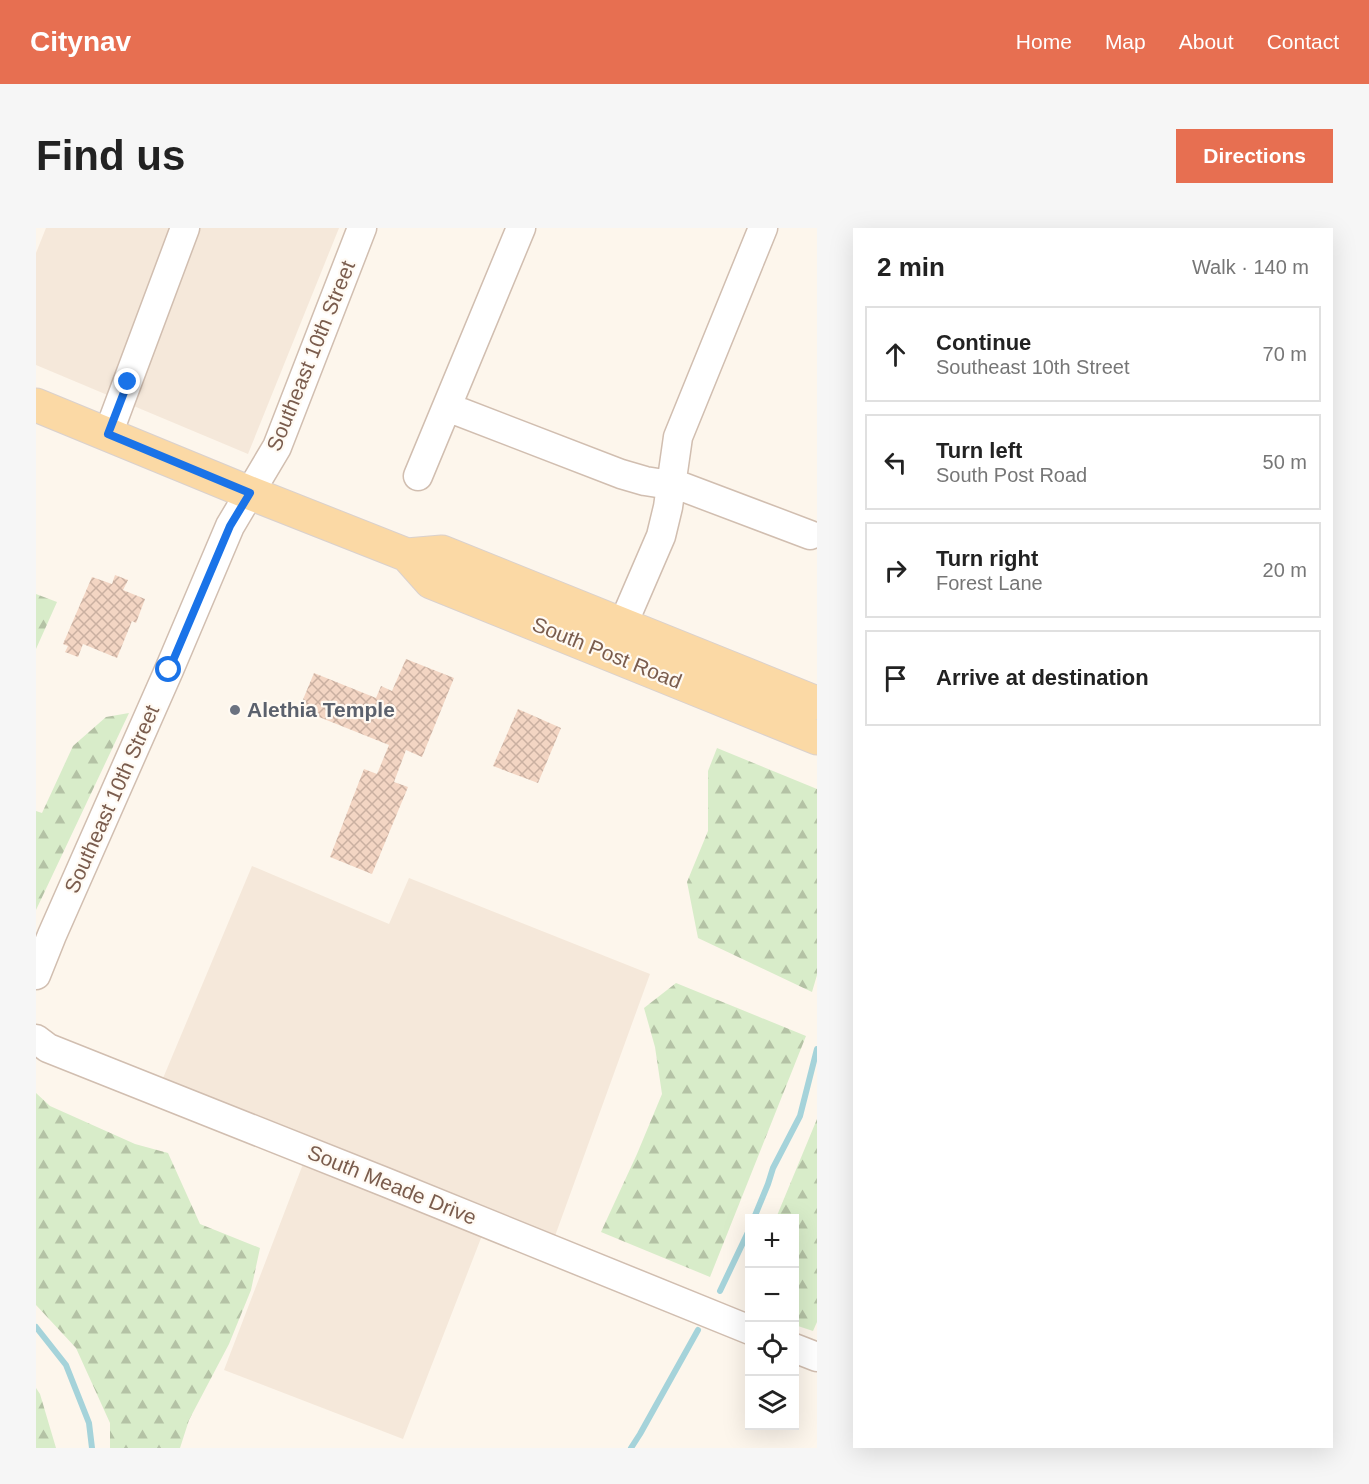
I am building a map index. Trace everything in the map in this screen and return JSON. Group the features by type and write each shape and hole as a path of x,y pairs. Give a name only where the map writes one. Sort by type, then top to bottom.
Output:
{"main road":[{"name":"South Post Road","path":"36,405 407,555 442,552 817,703"},
{"name":"South Post Road","path":"407,555 431,582 817,738"}],"street":[{"path":"108,434 185,228"},
{"name":"Southeast 10th Street","path":"36,975 230,526 277,447 362,228"},
{"path":"418,476 521,228"},
{"path":"622,624 661,536 668,507 678,437 763,228"},
{"path":"447,407 621,474 645,482 683,486 810,535"},
{"name":"South Meade Drive","path":"36,1039 48,1048 745,1328"},
{"path":"799,1350 817,1357"}],"shaded area":[{"path":"46,228 339,228 248,454 36,365 36,253"},
{"path":"252,866 389,924 409,878 650,974 555,1236 161,1083"},
{"path":"303,1164 483,1233 403,1439 224,1370"}],"green space":[{"path":"36,594 57,602 36,649"},
{"path":"129,713 36,910 36,811 42,813 73,746 106,717"},
{"path":"717,748 817,789 817,975 812,992 698,938 687,882 708,831 708,771"},
{"path":"676,983 806,1036 710,1277 601,1232 662,1094 655,1047 644,1008"},
{"path":"36,1093 50,1106 135,1144 168,1153 200,1224 260,1248 251,1290 229,1344 189,1420 180,1448 110,1448 110,1423 76,1348 36,1305"},
{"path":"817,1119 817,1322 813,1331 799,1326 799,1214 778,1214"},
{"path":"36,1388 40,1394 56,1448 36,1448"}],"building":[{"path":"115,575 128,580 123,590 145,599 136,623 132,621 117,658 83,644 78,657 65,652 68,646 63,644 92,577 112,584"},
{"path":"406,659 454,678 422,757 406,750 394,782 408,787 372,874 330,857 364,769 377,774 389,745 299,709 314,673 376,698 381,686 392,691"},
{"path":"518,709 561,728 538,783 493,766"}],"waterway":[{"path":"756,1214 773,1168 800,1116 817,1049"},
{"path":"720,1291 745,1238"},
{"path":"36,1327 66,1365 89,1423 92,1448"},
{"path":"631,1448 698,1330"}],"place":[{"name":"Alethia Temple","path":"235,710"}],"route":[{"path":"128,382 108,434 250,493 230,526 169,670"}]}
